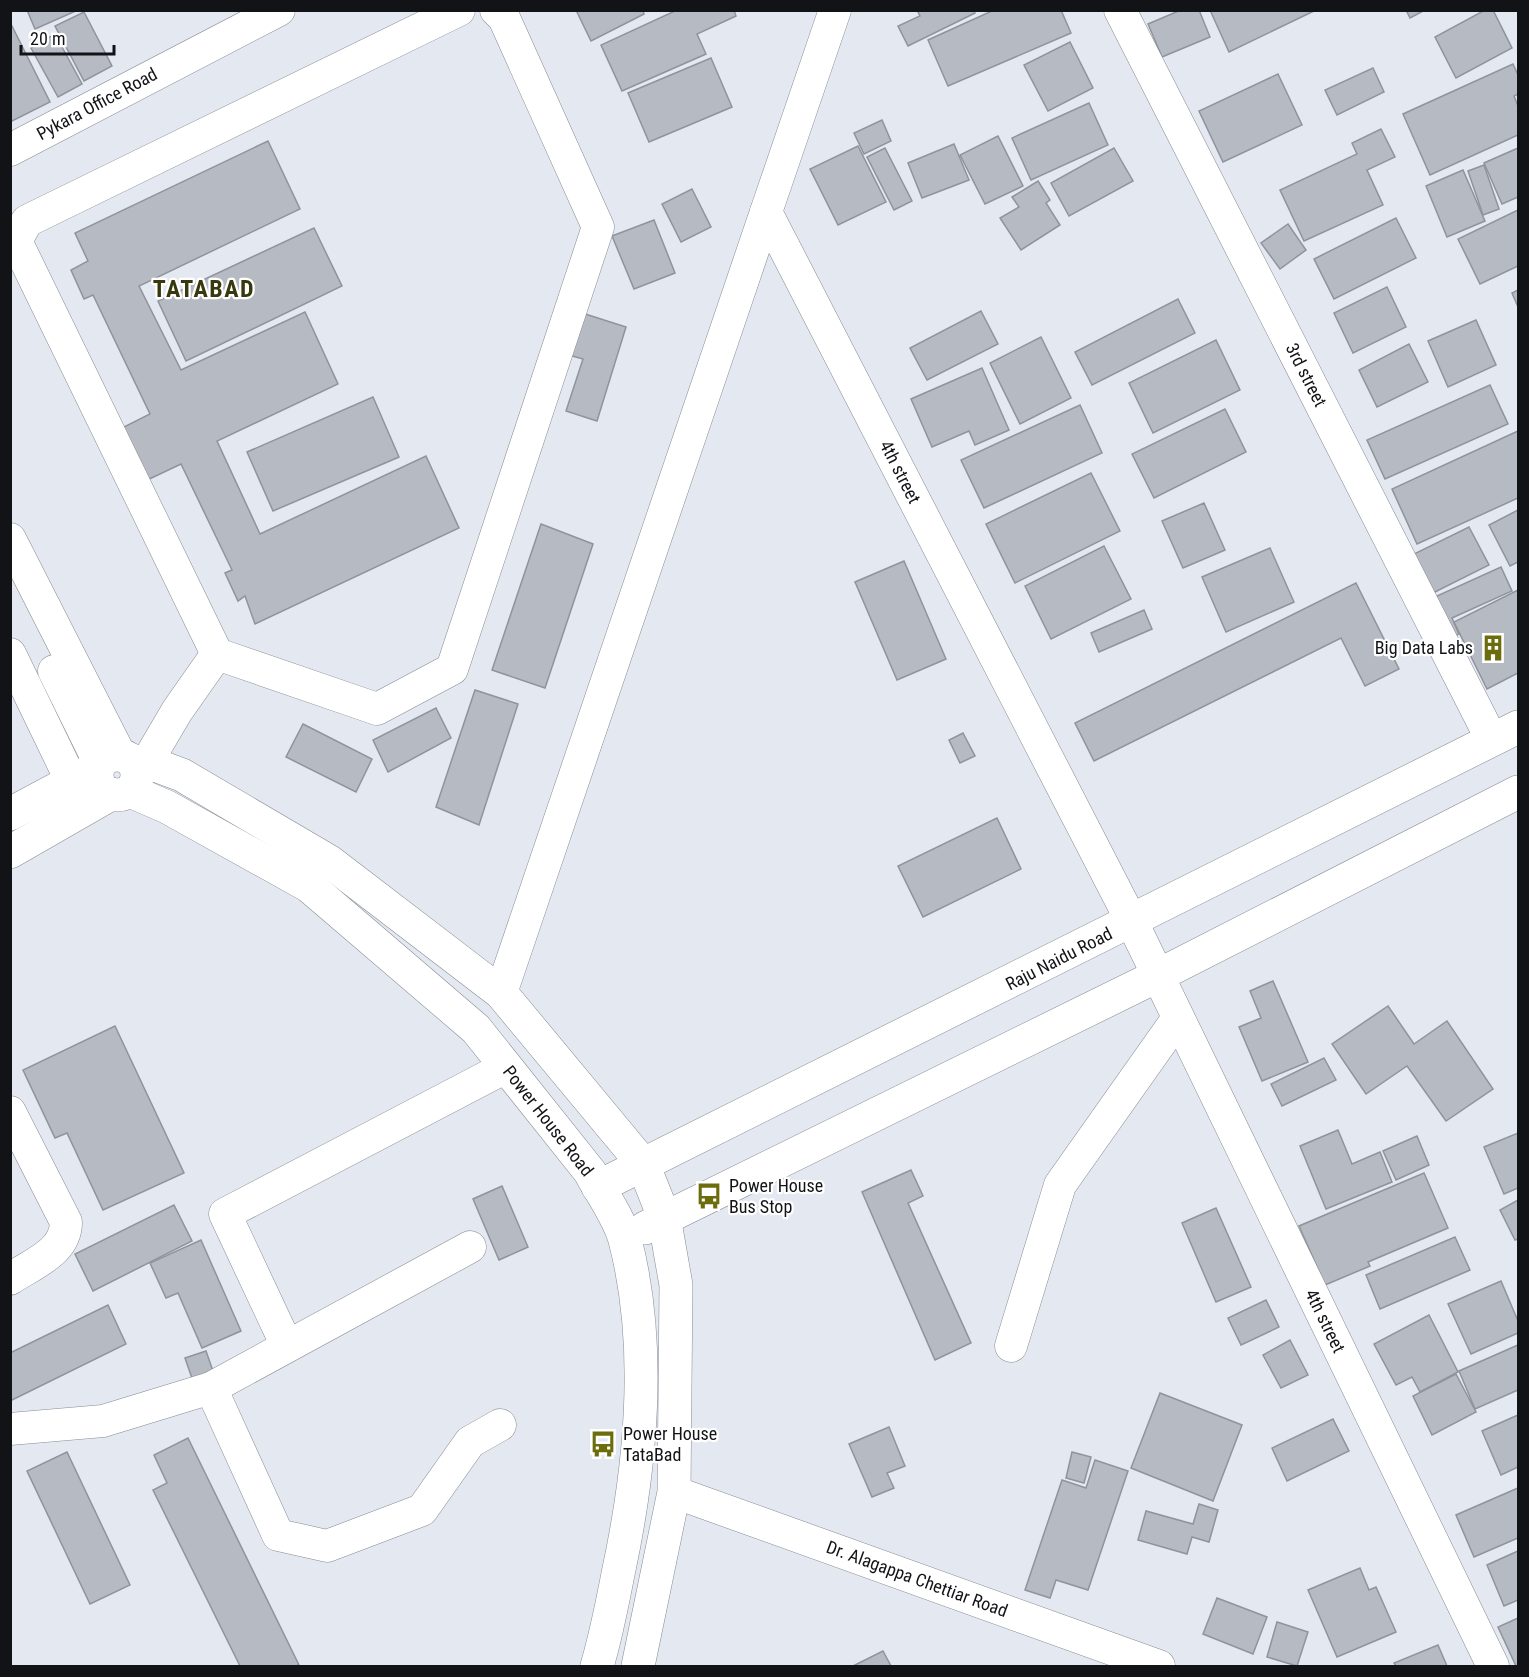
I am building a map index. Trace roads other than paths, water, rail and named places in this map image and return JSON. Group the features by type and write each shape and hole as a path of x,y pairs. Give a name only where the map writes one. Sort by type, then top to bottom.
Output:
{"main road":[{"name":"Raju Naidu Road","path":"598,1187 728,1125 1505,734"},
{"path":"10,814 110,776 182,775 330,862 501,993 643,1164 664,1217 676,1285 674,1492 638,1666"},
{"path":"10,852 110,776"},
{"name":"Power House Road","path":"110,776 309,886 476,1029 590,1172 625,1239 638,1317 642,1384 633,1503 597,1666"},
{"path":"625,1239 664,1217 1157,976 1518,793"}],"street":[{"name":"Pykara Office Road","path":"10,150 279,10"},
{"path":"459,10 27,221 16,242 217,654 377,709 452,669 598,227 504,18 496,10"},
{"path":"501,993 835,10"},
{"name":"3rd street","path":"1120,10 1505,734"},
{"name":"4th street","path":"766,212 1132,922 1492,1666"},
{"path":"10,539 19,586 110,776"},
{"path":"10,654 110,776"},
{"path":"110,776 177,711 217,654"},
{"path":"1011,1346 1060,1185 1178,1018"},
{"path":"287,1346 225,1214 507,1067"},
{"path":"10,1112 66,1222 66,1234 60,1246 10,1279"},
{"path":"10,1429 103,1421 211,1388 470,1247"},
{"path":"211,1388 278,1536 327,1546 422,1510 470,1442 500,1425"},
{"name":"Dr. Alagappa Chettiar Road","path":"674,1492 1159,1666"}],"place":[{"name":"Big Data Labs","path":"1493,648"},
{"name":"Power House Bus Stop","path":"709,1196"},
{"name":"Power House TataBad","path":"603,1444"}],"district":[{"name":"TATABAD","path":"204,289"}]}
